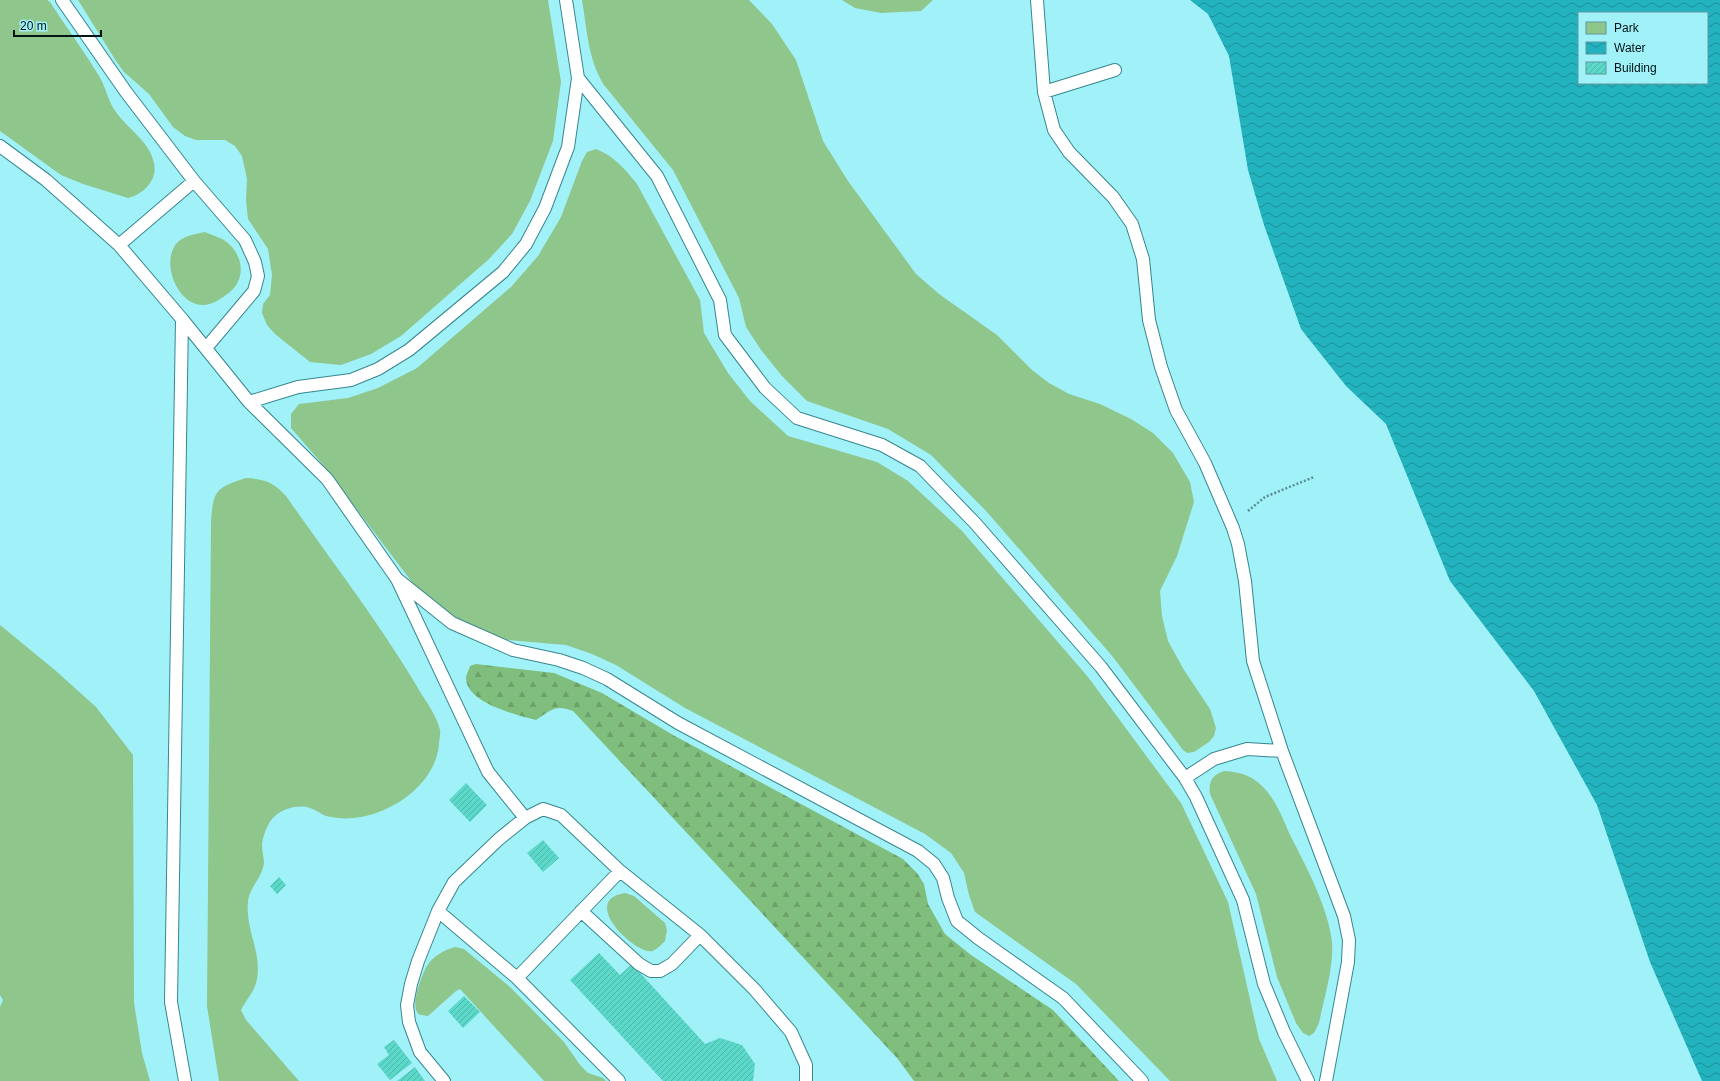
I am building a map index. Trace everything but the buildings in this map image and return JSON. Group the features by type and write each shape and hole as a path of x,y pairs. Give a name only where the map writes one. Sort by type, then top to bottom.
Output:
{"lane":[{"path":"62,0 113,74 194,181 245,240 255,262 258,276 254,291 206,348"},
{"path":"249,402 298,387 351,380 378,369 409,350 503,272 526,244 545,208 568,147 578,78 566,0"},
{"path":"1037,0 1044,92 1054,130 1069,152 1113,197 1132,224 1143,259 1149,320 1161,367 1176,410 1205,463 1233,528 1238,544 1245,581 1253,661 1282,751 1344,916 1349,940 1348,962 1326,1081"},
{"path":"1044,92 1115,70"},
{"path":"578,78 657,176 720,300 725,335 765,388 797,418 882,445 920,466 975,523 1101,667 1185,778 1196,797 1243,900 1264,984 1284,1032 1308,1081"},
{"path":"0,146 46,180 119,245 182,318 249,402 326,479 397,579 488,772 525,818"},
{"path":"119,245 194,181"},
{"path":"182,318 171,1002 185,1081"},
{"path":"397,579 452,623 513,650 559,660 583,668 606,679 678,723 918,851 934,864 943,878 948,898 957,921 978,938 1063,998 1142,1081"},
{"path":"1185,778 1214,759 1234,753 1247,750 1282,751"},
{"path":"444,1081 420,1052 409,1022 407,1005 411,984 438,910 454,882 499,839 525,818 543,808 561,815 620,871 700,936 755,990 791,1032 806,1066 806,1081"},
{"path":"517,978 620,871"},
{"path":"438,910 517,978 618,1081"},
{"path":"582,910 639,964 651,971 660,971 672,964 700,936"}],"path":[{"path":"1233,528 1250,508 1265,497 1283,488 1314,477"}],"green space":[{"path":"0,0 47,0 50,2 99,76 113,108 143,142 152,155 155,169 154,175 148,186 139,194 128,198 83,184 61,175 0,131"},
{"path":"78,0 548,0 561,82 553,141 530,201 512,234 489,259 401,336 371,354 341,365 310,362 275,334 267,325 262,313 263,304 270,295 272,275 268,249 248,219 246,200 247,179 242,156 235,146 225,140 196,140 185,136 173,127 149,94 124,72"},
{"path":"582,0 749,0 772,24 796,60 823,141 848,181 916,274 939,294 997,335 1032,370 1049,383 1069,394 1100,404 1131,419 1153,433 1173,453 1190,482 1194,502 1177,556 1160,591 1162,616 1168,641 1184,670 1210,709 1216,728 1214,736 1209,742 1194,752 1187,753 1183,750 1113,657 987,512 931,455 888,429 807,401 782,376 761,350 746,327 739,298 673,170 604,85 591,55"},
{"path":"842,0 933,0 921,11 881,13 855,8"},
{"path":"596,149 614,159 624,168 637,184 700,300 704,333 728,373 750,401 788,436 877,462 908,481 962,531 1088,677 1181,803 1228,902 1259,1039 1277,1081 1170,1081 1076,984 975,912 964,873 951,853 925,834 685,708 616,665 592,654 566,645 471,637 424,598 324,466 291,428 291,414 299,404 348,398 378,388 417,368 511,287 538,256 561,217 582,161 587,152"},
{"path":"205,232 224,240 230,245 239,258 241,272 239,279 230,292 221,299 207,305 203,305 193,303 178,289 173,279 171,258 173,249 179,241 188,236"},
{"path":"246,478 264,480 273,484 286,496 400,659 432,712 440,732 436,758 430,771 412,792 388,808 374,814 361,817 339,818 326,816 310,808 295,807 280,812 276,815 270,822 265,832 262,846 264,863 263,868 251,892 248,902 249,921 256,950 258,969 257,979 241,1010 246,1020 299,1081 219,1081 207,1006 211,523 213,504 218,492 222,488 236,481"},
{"path":"0,625 56,671 96,707 133,755 134,1003 142,1053 150,1081 0,1081 0,1007 3,1000 0,995"},
{"path":"476,664 554,673 602,693 673,735 903,859 917,873 924,884 928,904 945,934 971,955 1053,1010 1119,1081 914,1081 897,1058 573,711 557,708 536,720 517,715 483,701 468,687 466,678 470,666"},
{"path":"1225,771 1236,772 1251,777 1268,792 1279,810 1309,873 1326,915 1332,942 1332,962 1319,1023 1314,1033 1309,1036 1303,1033 1296,1023 1277,977 1256,894 1210,794 1212,779 1217,774"},
{"path":"625,893 634,896 665,923 667,930 665,941 653,951 645,950 624,937 609,916 607,906 612,898"},
{"path":"455,947 464,949 510,987 564,1042 580,1065 588,1073 603,1078 606,1081 544,1081 460,989 428,1016 420,1015 417,1012 415,1002 422,975 432,959"}],"water":[{"path":"1190,0 1720,0 1720,1081 1702,1081 1650,962 1597,805 1534,691 1450,581 1386,424 1346,386 1301,329 1264,225 1248,170 1229,56 1208,14"}]}
